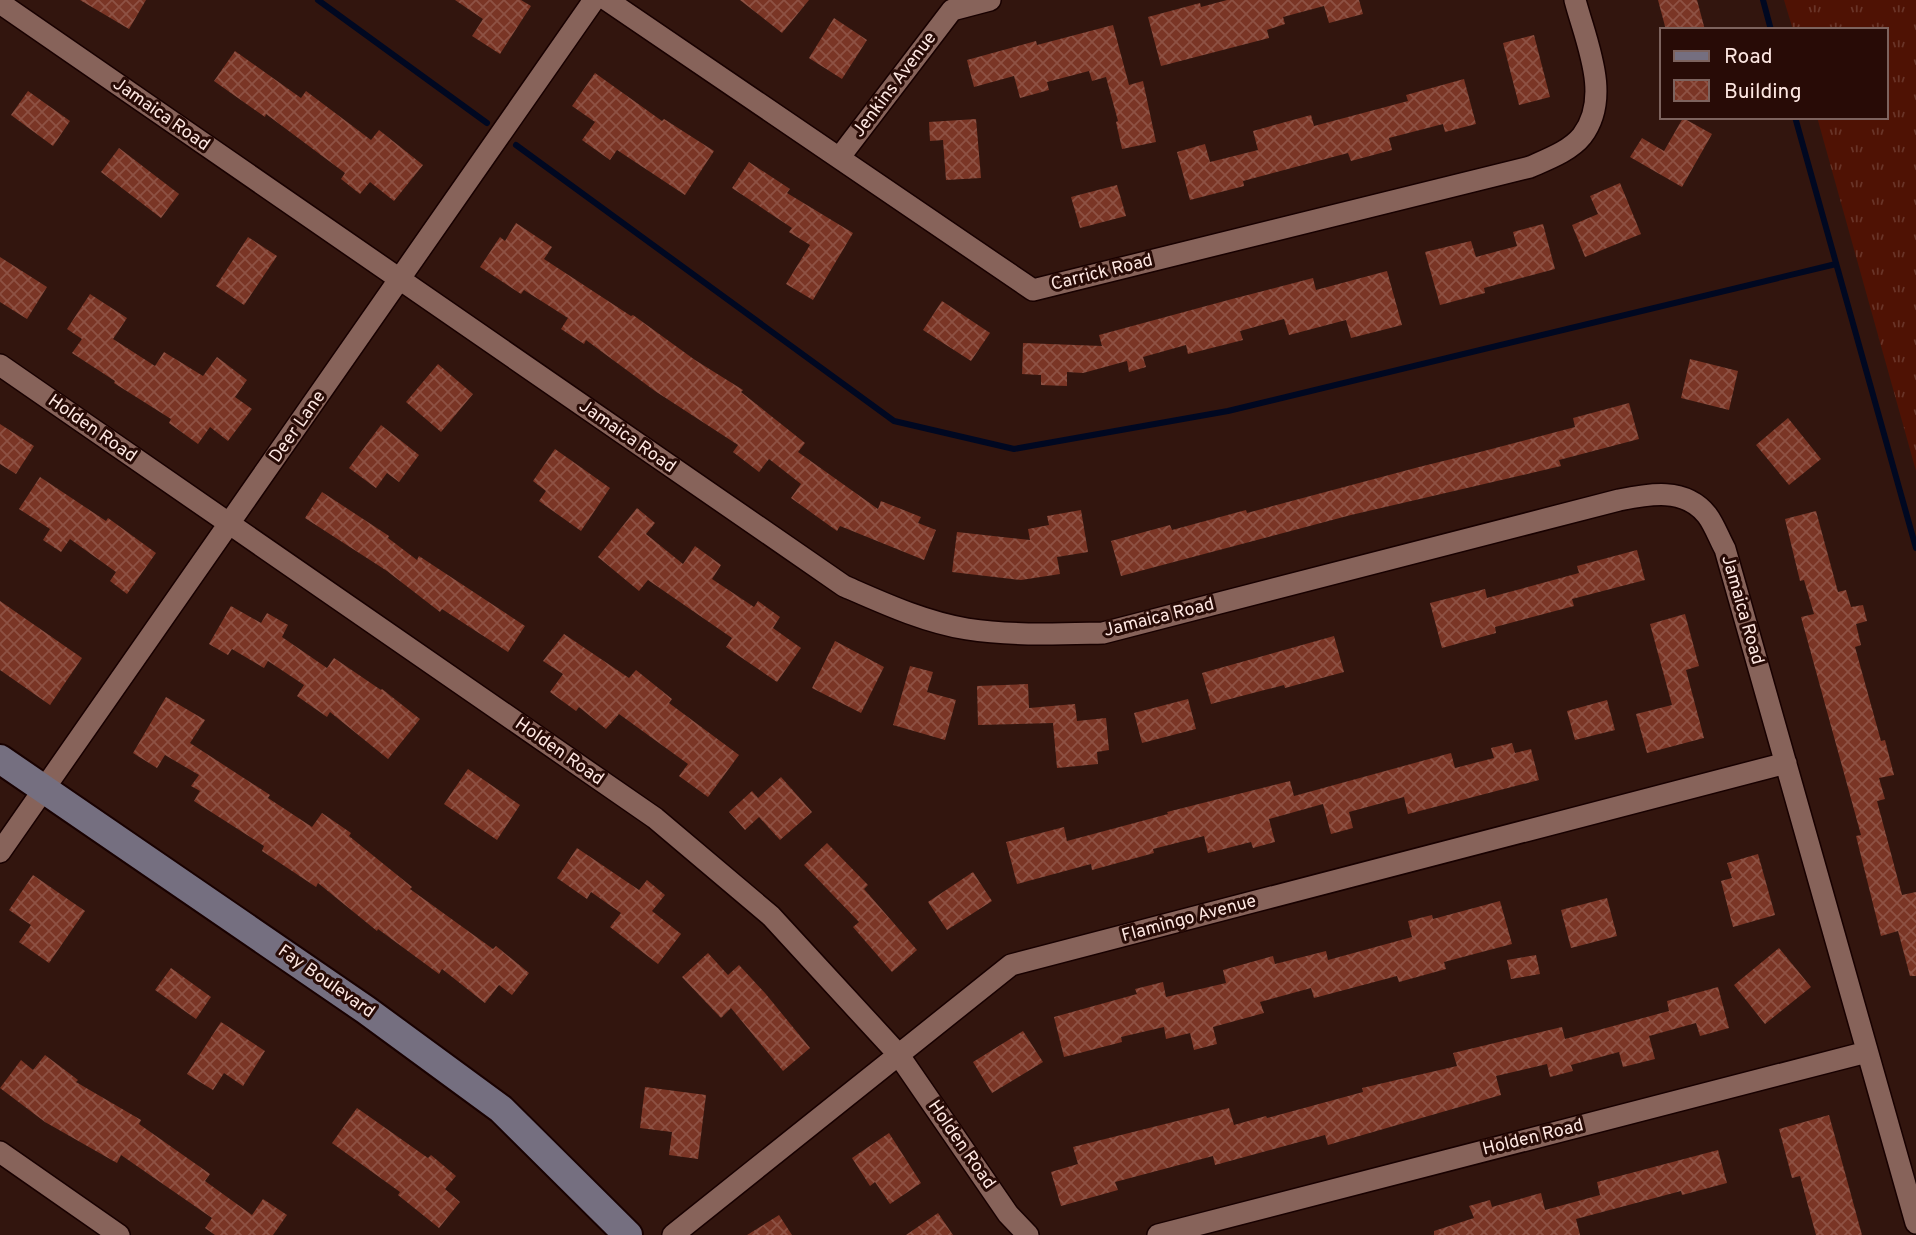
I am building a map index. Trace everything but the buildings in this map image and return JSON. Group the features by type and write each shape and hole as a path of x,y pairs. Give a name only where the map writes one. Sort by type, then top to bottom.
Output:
{"street":[{"name":"Deer Lane","path":"0,852 594,0"},
{"name":"Carrick Road","path":"607,0 1033,290 1530,167 1557,155 1581,136 1596,107 1596,79 1576,0"},
{"name":"Jenkins Avenue","path":"839,158 952,10 990,0"},
{"name":"Jamaica Road","path":"0,3 844,586 895,608 965,629 1026,634 1103,634 1619,500 1656,493 1688,499 1707,514 1725,549 1916,1223"},
{"name":"Holden Road","path":"0,365 654,818 771,916 898,1054 1008,1214 1028,1235"},
{"name":"Fay Boulevard","path":"0,759 366,1010 501,1109 628,1235"},
{"name":"Flamingo Avenue","path":"673,1235 1011,965 1786,763"},
{"name":"Holden Road","path":"1158,1235 1867,1052"},
{"path":"0,1152 119,1235"}],"green space":[{"path":"1784,0 1916,0 1916,471 1818,119 1888,119 1888,28 1792,28"}],"waterway":[{"path":"318,0 487,123"},
{"path":"1763,0 1770,28"},
{"path":"1796,119 1916,548"},
{"path":"516,145 894,421 1014,449 1228,411 1836,264"}]}
